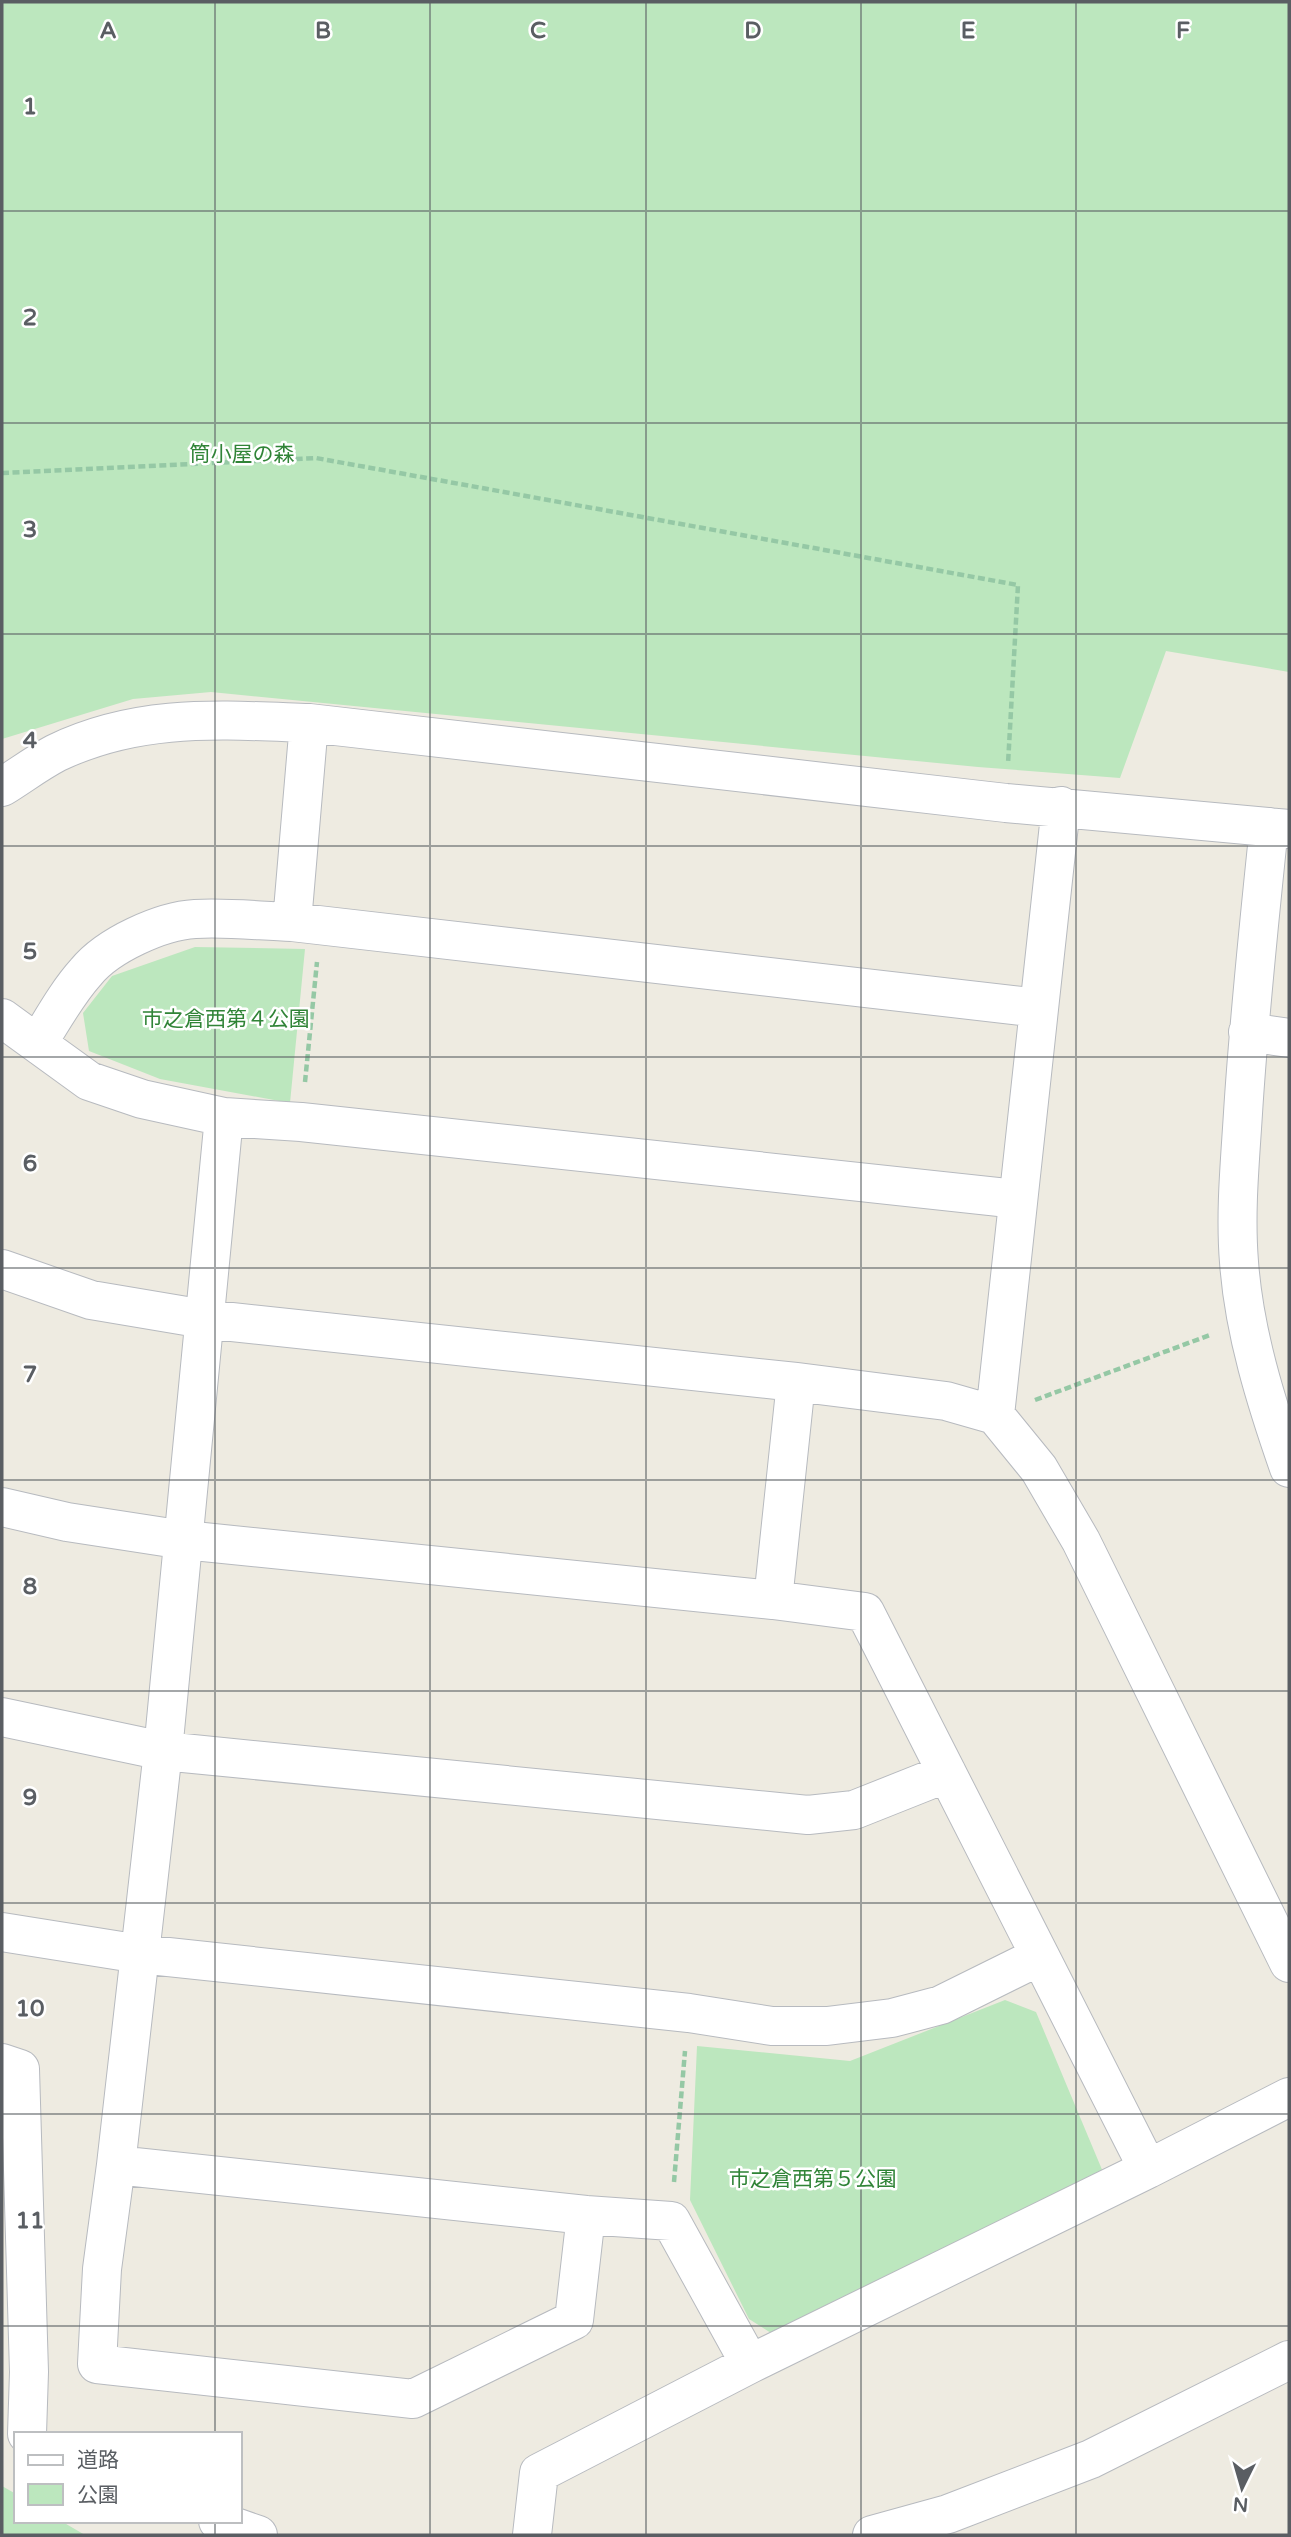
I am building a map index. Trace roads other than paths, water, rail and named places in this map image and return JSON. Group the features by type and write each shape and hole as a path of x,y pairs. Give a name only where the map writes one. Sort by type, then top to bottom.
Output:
{"street":[{"path":"2,788 56,753 130,727 204,719 309,723 1006,803 1279,828 1248,1032 1238,1189 1239,1263 1248,1320 1267,1405 1289,1468"},
{"path":"307,925 309,723"},
{"path":"995,1415 1061,806"},
{"path":"38,1043 62,1003 88,969 134,938 163,924 195,919 307,925 1039,1008"},
{"path":"2,1018 89,1081 142,1099 224,1117 301,1122 1018,1199"},
{"path":"1248,1032 1289,1038"},
{"path":"224,1117 163,1751 102,2269 97,2364 413,2399 574,2320 586,2216"},
{"path":"2,1269 90,1300 204,1319 796,1382 946,1401 995,1415 1040,1469 1082,1541 1287,1952"},
{"path":"774,1600 796,1382"},
{"path":"2,1507 67,1522 184,1540 774,1600 865,1612 1148,2169"},
{"path":"2,1717 163,1751 808,1815 854,1810 947,1773"},
{"path":"2,1932 140,1954 688,2013 772,2026 827,2026 892,2018 941,2005 1040,1956"},
{"path":"2,2063 20,2069 29,2372 27,2432"},
{"path":"531,2535 538,2473 750,2364 1289,2097"},
{"path":"116,2165 586,2216 671,2221 750,2364"},
{"path":"872,2535 953,2524 1091,2459 1289,2360"},
{"path":"224,2523 258,2535"}],"park label":[{"name":"筒小屋の森","path":"242,454"},
{"name":"市之倉西第４公園","path":"226,1019"},
{"name":"市之倉西第５公園","path":"813,2179"}]}
